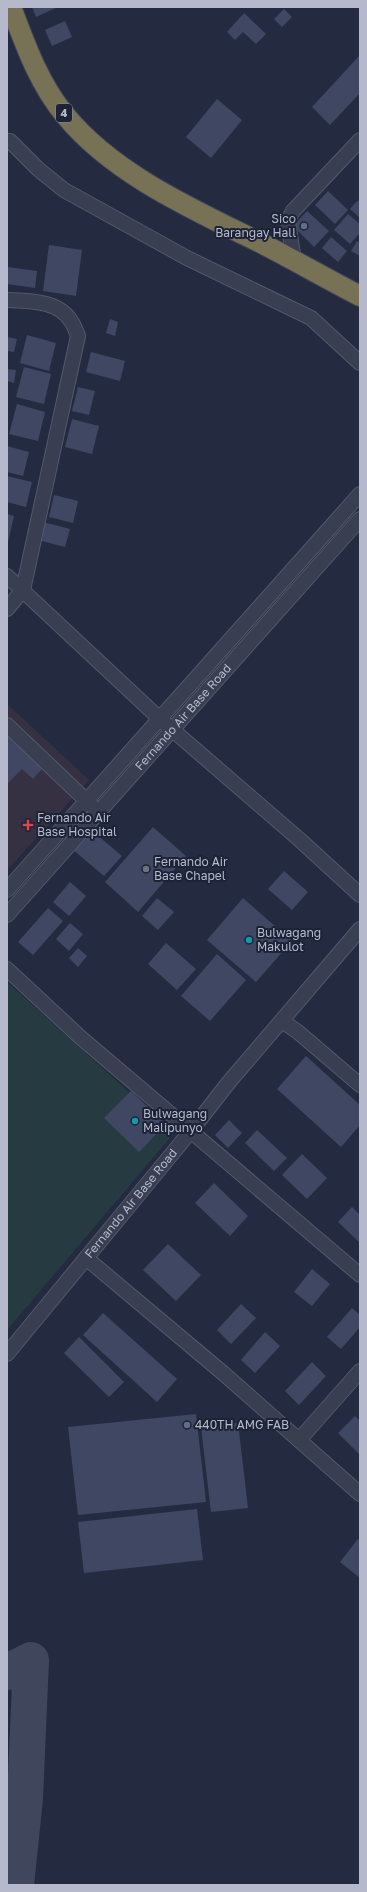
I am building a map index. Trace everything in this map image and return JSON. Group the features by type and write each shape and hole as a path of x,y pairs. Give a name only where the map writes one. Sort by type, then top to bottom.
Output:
{"highway":[{"name":"4","path":"11,7 24,43 47,89 64,114 86,138 128,170 186,206 360,296"}],"street":[{"path":"294,261 292,240 288,225 288,221 293,211 360,140"},
{"path":"7,141 10,141 38,169 64,190 187,258 311,318 360,363"},
{"path":"7,300 40,302 59,310 71,320 78,336 23,590 7,609"},
{"name":"Fernando Air Base Road","path":"7,890 360,494"},
{"name":"Fernando Air Base Road","path":"7,915 100,813 360,519"},
{"path":"295,567 296,577 299,580 306,580"},
{"path":"7,576 160,719 300,840 360,895"},
{"path":"278,586 287,589 290,599"},
{"path":"7,725 100,813"},
{"path":"7,894 18,903"},
{"name":"Fernando Air Base Road","path":"7,1354 190,1132 229,1082 360,929"},
{"path":"7,969 80,1037 360,1275"},
{"path":"282,1021 298,1032 360,1085"},
{"path":"86,1258 223,1373 360,1494"},
{"path":"299,1440 360,1371"}],"shaded area":[{"name":"Fernando Air Base Hospital","path":"7,704 89,780 7,870"},
{"path":"7,982 174,1133 7,1330"}],"building":[{"path":"32,7 58,7 36,17"},
{"path":"284,9 292,17 282,27 274,19"},
{"path":"244,13 266,34 256,44 243,32 235,40 227,32"},
{"path":"65,21 72,37 52,46 45,30"},
{"path":"360,55 360,93 330,125 312,107"},
{"path":"217,99 242,120 211,158 186,137"},
{"path":"328,191 348,210 335,224 315,205"},
{"path":"360,200 360,218 350,209"},
{"path":"307,211 329,231 314,247 293,226"},
{"path":"348,214 360,224 360,233 350,244 334,230"},
{"path":"331,237 347,251 338,262 322,248"},
{"path":"357,241 360,243 360,256 351,251"},
{"path":"49,245 82,250 76,296 43,291"},
{"path":"8,267 37,271 35,288 7,284"},
{"path":"110,319 118,322 115,336 106,333"},
{"path":"27,335 56,343 49,371 20,363"},
{"path":"7,337 17,339 14,352 7,351"},
{"path":"91,352 125,361 120,381 86,372"},
{"path":"24,367 51,374 44,404 16,397"},
{"path":"7,369 16,370 14,383 7,381"},
{"path":"78,387 95,391 89,415 72,411"},
{"path":"17,404 45,412 38,441 9,434"},
{"path":"72,419 99,426 92,454 65,447"},
{"path":"7,446 29,452 23,476 7,472"},
{"path":"7,476 32,482 26,507 7,502"},
{"path":"54,495 78,501 73,523 49,517"},
{"path":"7,514 14,516 8,542 7,542"},
{"path":"43,522 70,529 65,547 38,540"},
{"path":"7,732 44,767 33,779 22,769 7,784"},
{"name":"Fernando Air Base Chapel","path":"153,827 186,856 138,912 105,882"},
{"path":"90,829 122,856 104,876 72,849"},
{"path":"284,871 308,892 292,910 268,889"},
{"path":"70,882 86,896 69,916 53,902"},
{"path":"157,898 174,912 158,930 142,916"},
{"name":"Bulwagang Makulot","path":"243,898 292,941 256,982 207,940"},
{"path":"48,908 63,921 33,955 18,942"},
{"path":"70,923 83,934 69,951 56,939"},
{"path":"166,943 196,969 177,990 148,964"},
{"path":"78,948 87,956 78,967 69,958"},
{"path":"217,954 246,980 210,1021 181,996"},
{"path":"306,1056 360,1105 360,1125 341,1147 277,1089"},
{"name":"Bulwagang Malipunyo","path":"131,1091 166,1124 139,1152 104,1118"},
{"path":"229,1120 242,1133 228,1148 215,1135"},
{"path":"257,1130 287,1158 274,1171 245,1143"},
{"path":"302,1154 327,1178 307,1199 282,1175"},
{"path":"214,1183 248,1216 230,1236 195,1203"},
{"path":"352,1207 360,1215 360,1243 338,1222"},
{"path":"168,1244 201,1275 176,1301 143,1270"},
{"path":"312,1269 330,1284 312,1306 294,1292"},
{"path":"241,1304 256,1318 231,1344 217,1330"},
{"path":"352,1308 360,1315 360,1327 341,1349 327,1337"},
{"path":"103,1313 177,1379 157,1402 83,1335"},
{"path":"265,1332 280,1346 255,1373 241,1360"},
{"path":"79,1337 124,1382 109,1397 64,1353"},
{"path":"312,1362 326,1376 299,1405 285,1391"},
{"path":"196,1414 206,1502 78,1515 68,1427"},
{"path":"355,1416 360,1421 360,1455 338,1433"},
{"path":"238,1423 248,1508 211,1512 201,1427"},
{"path":"197,1509 203,1560 84,1573 78,1522"},
{"path":"358,1539 360,1541 360,1578 340,1562"}],"taxiway":[{"path":"7,1672 31,1660 25,1799 16,1885"}],"place":[{"name":"Sico Barangay Hall","path":"304,226"},
{"name":"Fernando Air Base Hospital","path":"28,825"},
{"name":"Fernando Air Base Chapel","path":"146,869"},
{"name":"Bulwagang Makulot","path":"249,940"},
{"name":"Bulwagang Malipunyo","path":"135,1121"},
{"name":"440TH AMG FAB","path":"187,1425"}]}
